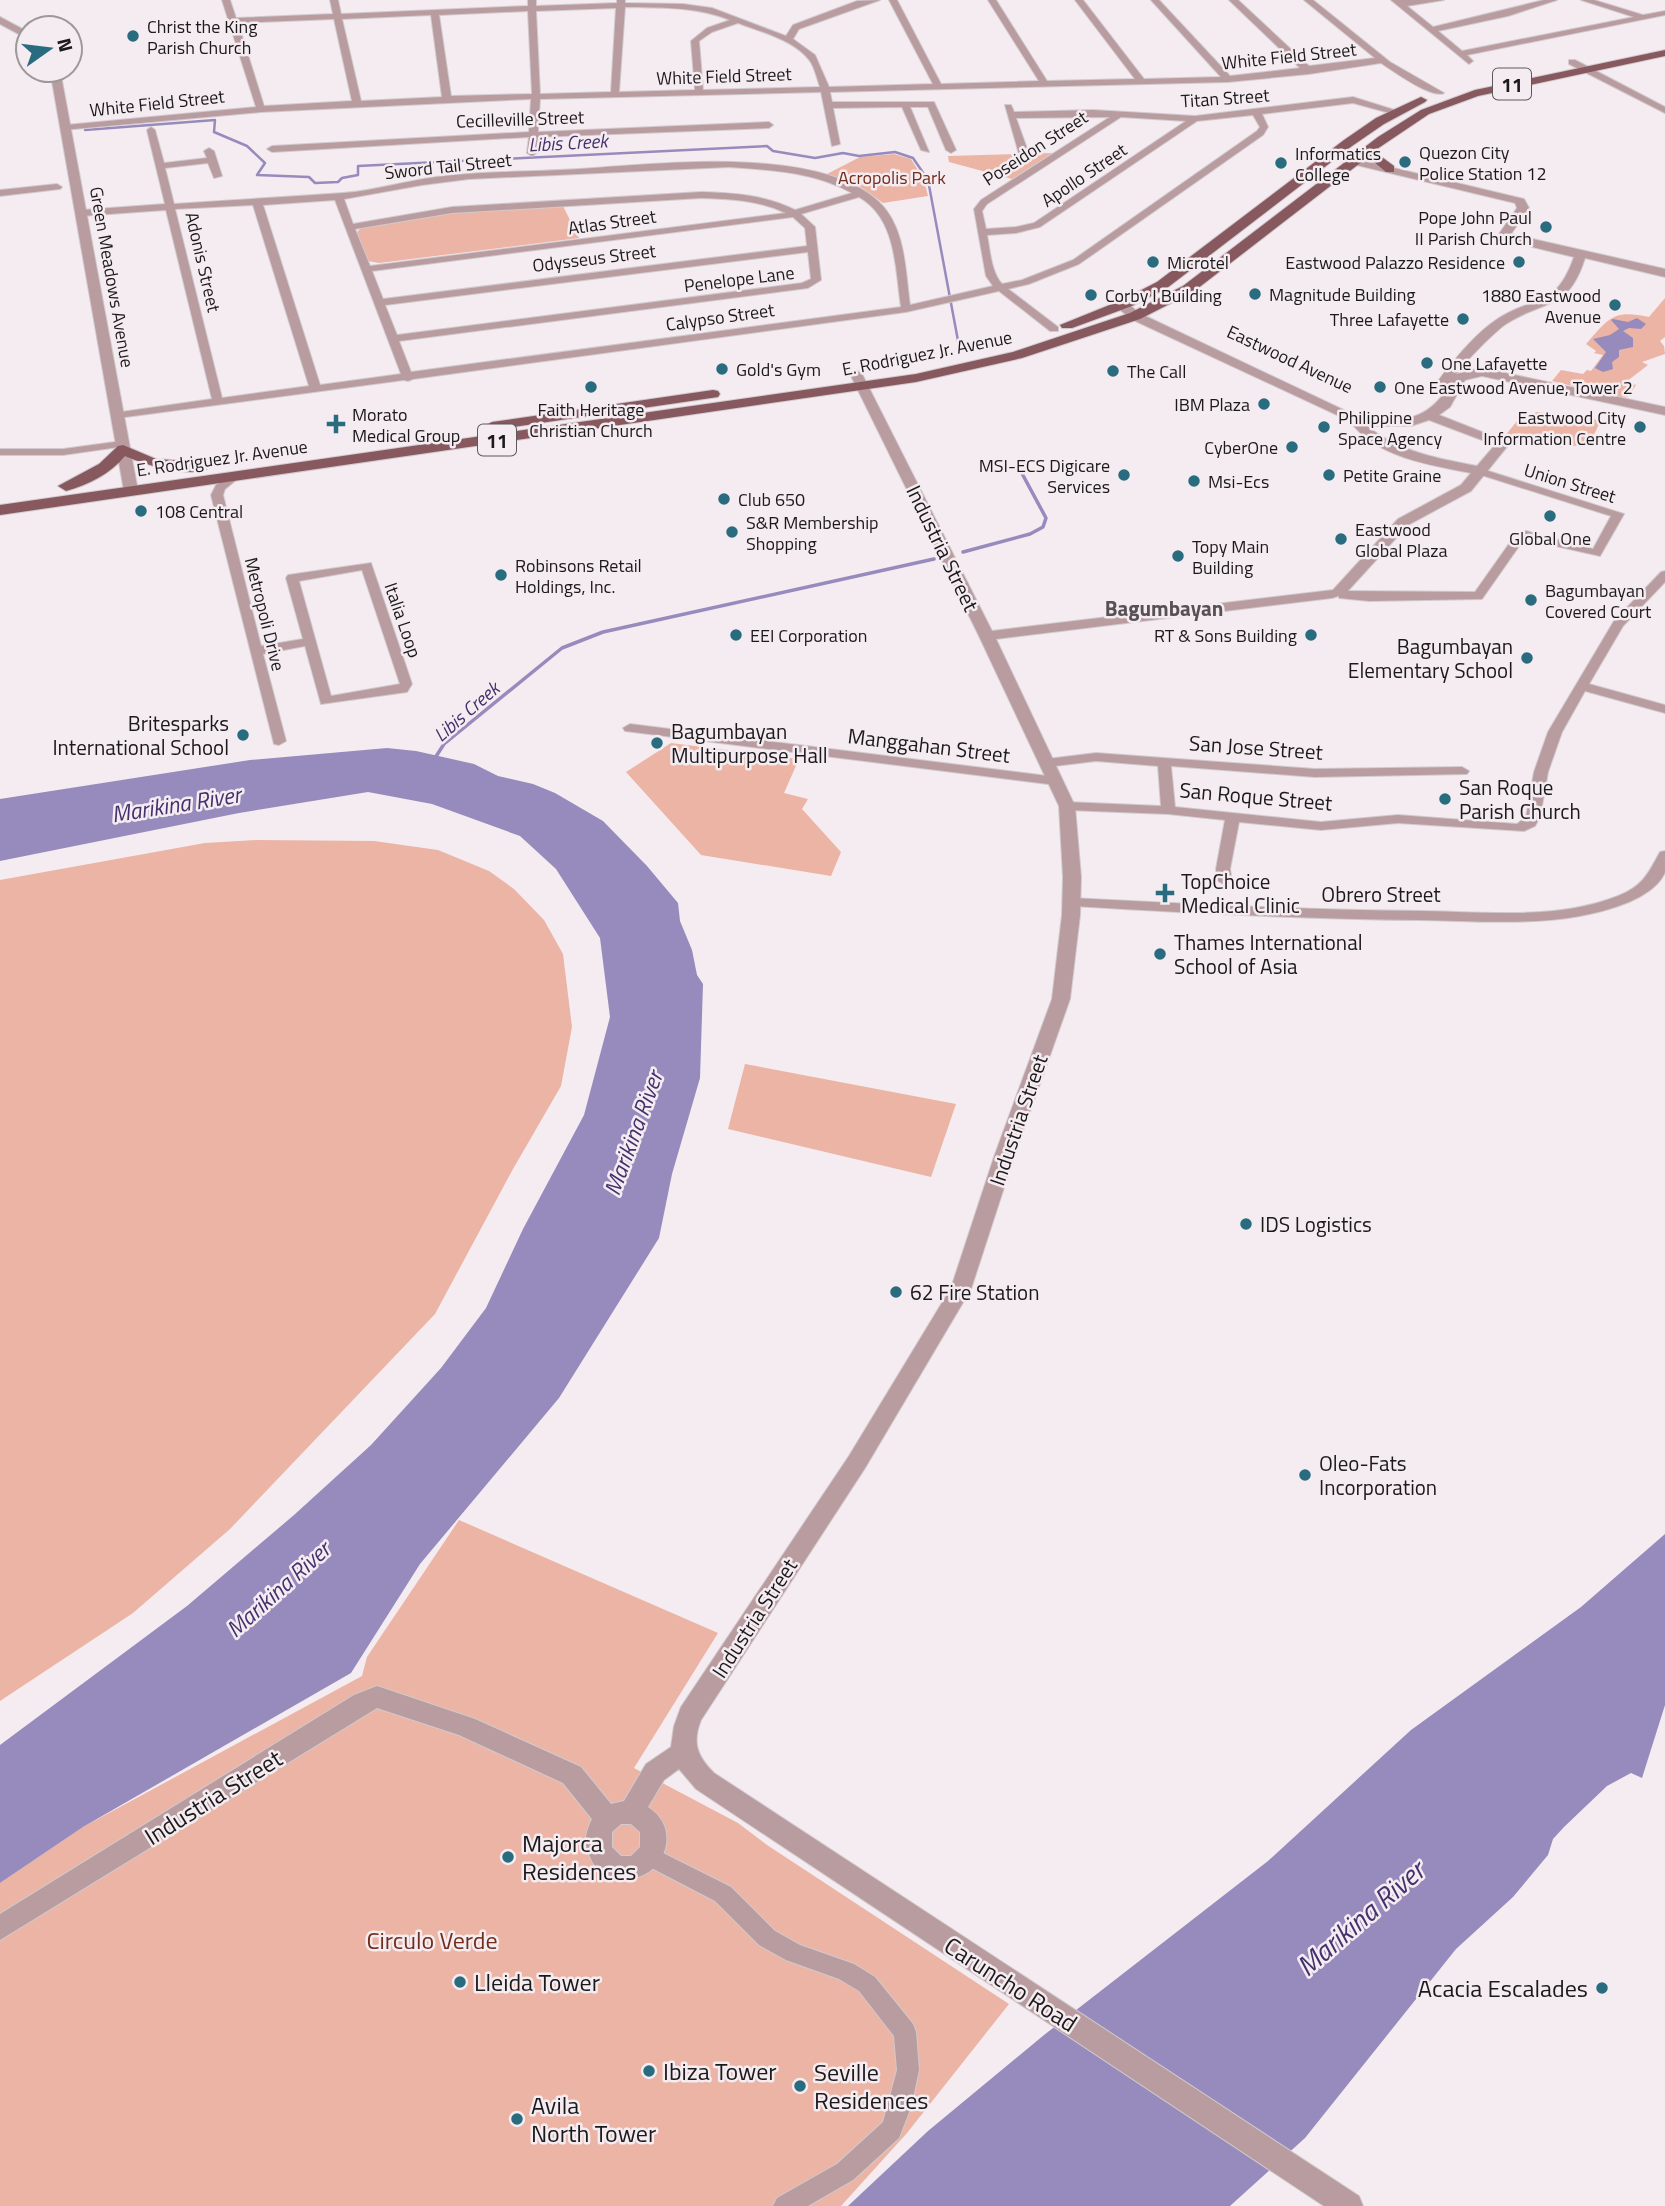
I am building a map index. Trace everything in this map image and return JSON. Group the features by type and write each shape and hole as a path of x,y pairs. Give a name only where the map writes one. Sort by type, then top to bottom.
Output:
{"main road":[{"name":"E. Rodriguez Jr. Avenue","path":"964,361 1125,304 1171,279 1331,156 1397,112 1440,93 1499,77 1665,43"},
{"name":"11","path":"1142,316 1188,289 1409,121 1450,101 1512,84 1665,53"},
{"path":"1371,149 1374,157 1390,169"},
{"path":"1258,210 1284,216"},
{"name":"E. Rodriguez Jr. Avenue","path":"0,495 66,486 194,481 235,476 859,380 964,361 1112,328 1142,316"},
{"name":"E. Rodriguez Jr. Avenue","path":"0,510 202,467 859,380"},
{"path":"66,486 108,466 122,445 153,463 202,467"}],"street":[{"path":"226,0 261,109"},
{"path":"334,0 357,104"},
{"path":"759,28 796,27 860,3 876,0"},
{"path":"893,0 938,86"},
{"path":"992,0 1045,84"},
{"path":"1079,0 1143,83"},
{"path":"1155,0 1228,79"},
{"path":"1233,0 1309,71"},
{"path":"1308,0 1406,77 1440,93"},
{"path":"1397,2 1440,0"},
{"path":"1432,30 1553,0"},
{"path":"1585,0 1644,18"},
{"path":"234,21 435,13 532,4 621,2 715,8 788,40 815,60 825,89 835,144"},
{"path":"615,94 621,2"},
{"path":"1397,2 1471,63"},
{"path":"532,4 536,97 532,153"},
{"path":"435,13 447,99"},
{"path":"1460,54 1665,13"},
{"path":"699,92 695,41 701,34 713,28 739,20"},
{"path":"788,40 796,27"},
{"name":"White Field Street","path":"66,128 261,109 447,99 1228,79 1382,60"},
{"path":"1572,62 1665,110"},
{"name":"Green Meadows Avenue","path":"58,84 129,484"},
{"name":"Titan Street","path":"1024,154 1010,111 1195,119 1353,100 1397,112"},
{"path":"827,105 932,105 951,150"},
{"path":"905,105 926,150"},
{"name":"Calypso Street","path":"117,415 906,309 1003,290 1076,262 1260,133 1264,127 1257,113"},
{"name":"Poseidon Street","path":"1003,290 991,276 976,211 979,206 1119,115"},
{"name":"Apollo Street","path":"981,232 1016,230 1037,225 1195,119"},
{"name":"Cecilleville Street","path":"272,149 534,134 769,125"},
{"name":"Adonis Street","path":"151,130 172,206 218,402"},
{"path":"160,166 211,156 217,176"},
{"path":"1331,156 1520,201 1522,208 1505,234 1507,237 1577,258 1604,260 1665,273"},
{"name":"Sword Tail Street","path":"82,216 143,213 172,206 338,196 438,179 708,165 777,169 810,176 860,194 883,212 891,224 906,309"},
{"path":"0,193 57,187"},
{"name":"Atlas Street","path":"366,270 794,213 860,194"},
{"path":"350,227 452,210 701,195 761,199 794,213"},
{"path":"338,196 408,378"},
{"path":"257,202 316,390"},
{"name":"Penelope Lane","path":"393,340 804,286 816,280 814,248 810,226 794,213"},
{"name":"Odysseus Street","path":"379,303 814,248"},
{"name":"Eastwood Avenue","path":"1125,304 1142,316 1211,347 1354,419 1395,423 1429,416 1445,404 1472,351 1502,322 1547,302 1563,291 1577,258"},
{"path":"1003,290 1023,295 1058,321 1070,324"},
{"path":"1003,290 1054,330"},
{"path":"1472,351 1485,366 1545,383"},
{"path":"1463,370 1545,383 1665,411"},
{"name":"Eastwood Avenue","path":"1259,371 1370,415 1395,416 1420,411 1429,406 1463,370"},
{"name":"Industria Street","path":"683,1752 683,1733 690,1715 857,1462 961,1289 1003,1157 1061,999 1073,902 1067,806 987,636 859,380"},
{"path":"1370,415 1357,416 1354,419 1359,429 1377,440 1424,457 1479,471"},
{"path":"987,636 1338,593 1403,522 1463,490 1503,443 1429,416"},
{"path":"0,452 63,452 122,445"},
{"name":"Union Street","path":"1338,593 1369,597 1478,596 1520,536 1526,535 1596,554 1618,514 1479,471"},
{"path":"194,481 205,485 217,495 220,487 235,476"},
{"name":"Metropoli Drive","path":"217,495 279,741"},
{"name":"Italia Loop","path":"371,563 406,684 402,689 321,705 309,642 286,576 371,563"},
{"name":"San Roque Street","path":"1067,806 1168,810 1321,826 1398,819 1519,828 1530,823 1533,817 1541,772 1555,732 1581,686 1618,624 1665,575"},
{"path":"256,651 309,642"},
{"path":"1581,686 1665,709"},
{"name":"Manggahan Street","path":"630,728 1051,772"},
{"name":"San Jose Street","path":"1051,772 1096,757 1315,773 1462,771"},
{"path":"1164,762 1168,810"},
{"path":"1225,881 1223,869 1233,817"},
{"name":"Obrero Street","path":"1073,902 1314,915 1545,916 1592,909 1624,899 1645,888 1660,870 1665,855"},
{"name":"Industria Street","path":"0,1928 363,1702 377,1697 466,1727 572,1775 619,1816"},
{"path":"619,1816 650,1822 654,1832 655,1842 649,1856 637,1864 623,1867 604,1859 596,1842 599,1829 619,1816 655,1772 683,1752"},
{"name":"Caruncho Road","path":"683,1752 690,1767 705,1781 1349,2206"},
{"path":"649,1856 723,1894 767,1938 794,1953 846,1971 867,1984 905,2032 908,2070 903,2098 891,2130 845,2172 785,2206"}],"green space":[{"path":"1053,153 1012,179 949,162 948,156"},
{"name":"Acropolis Park","path":"894,154 911,159 924,180 928,196 883,203 862,188 827,174 860,157"},
{"path":"563,206 579,238 379,263 368,261 356,233 362,227 452,212"},
{"path":"1665,298 1665,337 1660,341 1665,354 1642,362 1648,365 1626,382 1636,385 1628,397 1622,398 1552,381 1561,370 1583,374 1587,370 1591,371 1603,355 1594,353 1596,351 1586,344 1607,322 1627,314 1649,317"},
{"path":"1537,412 1601,420 1593,436 1575,446 1550,447 1504,437 1517,421"},
{"path":"671,743 799,759 784,793 808,799 802,809 841,852 831,876 701,855 626,772"},
{"path":"257,840 374,841 438,850 489,871 514,889 544,920 563,954 572,1027 561,1086 435,1314 230,1529 133,1613 0,1701 0,880 205,843"},
{"path":"745,1064 956,1104 931,1177 728,1129"},
{"name":"Circulo Verde","path":"459,1520 718,1633 634,1768 738,1823 767,1845 1009,2004 907,2133 841,2206 0,2206 0,1883 83,1827 362,1676 367,1657"}],"water":[{"path":"1637,318 1646,324 1641,329 1629,328 1623,331 1633,338 1633,347 1619,350 1619,357 1612,362 1613,369 1603,372 1595,368 1606,352 1593,339 1610,335 1619,329 1611,320 1613,319 1628,322"},
{"name":"Marikina River","path":"387,748 416,751 474,764 498,776 533,784 555,793 603,821 678,903 680,921 692,950 697,975 703,984 700,1078 672,1174 659,1238 559,1398 420,1564 351,1673 83,1827 0,1883 0,1745 187,1606 294,1515 371,1445 441,1368 486,1308 523,1229 584,1115 610,1017 600,938 556,869 520,836 432,804 368,792 239,813 0,861 0,799 250,760"},
{"name":"Marikina River","path":"1665,1534 1665,1705 1642,1778 1631,1773 1607,1786 1564,1827 1553,1839 1548,1855 1513,1897 1456,1949 1305,2138 1230,2206 848,2206 928,2131 1044,2035 1268,1861 1411,1730 1581,1607"}],"waterway":[{"name":"Libis Creek","path":"85,130 215,120 214,132 247,146 265,163 257,175 309,177 315,183 338,182 342,178 358,175 358,166 767,146 773,151 815,158 843,153 859,156 895,152 913,158 928,180 959,346"},
{"name":"Libis Creek","path":"963,552 1030,534 1043,527 1046,518 1018,466"},
{"name":"Libis Creek","path":"435,758 444,744 562,648 603,632 934,559"}],"place":[{"name":"Christ the King Parish Church","path":"133,36"},
{"name":"Quezon City Police Station 12","path":"1405,162"},
{"name":"Informatics College","path":"1281,163"},
{"name":"Pope John Paul II Parish Church","path":"1546,227"},
{"name":"Microtel","path":"1153,262"},
{"name":"Eastwood Palazzo Residence","path":"1519,262"},
{"name":"Magnitude Building","path":"1255,294"},
{"name":"Corby I Building","path":"1091,295"},
{"name":"1880 Eastwood Avenue","path":"1615,305"},
{"name":"Three Lafayette","path":"1463,319"},
{"name":"One Lafayette","path":"1427,363"},
{"name":"Gold's Gym","path":"722,369"},
{"name":"The Call","path":"1113,371"},
{"name":"Faith Heritage Christian Church","path":"591,387"},
{"name":"One Eastwood Avenue, Tower 2","path":"1380,387"},
{"name":"IBM Plaza","path":"1264,404"},
{"name":"Morato Medical Group","path":"336,424"},
{"name":"Philippine Space Agency","path":"1324,427"},
{"name":"Eastwood City Information Centre","path":"1640,427"},
{"name":"CyberOne","path":"1292,447"},
{"name":"MSI-ECS Digicare Services","path":"1124,475"},
{"name":"Petite Graine","path":"1329,475"},
{"name":"Msi-Ecs","path":"1194,481"},
{"name":"Club 650","path":"724,499"},
{"name":"108 Central","path":"141,511"},
{"name":"Global One","path":"1550,516"},
{"name":"S&R Membership Shopping","path":"732,532"},
{"name":"Eastwood Global Plaza","path":"1341,539"},
{"name":"Topy Main Building","path":"1178,556"},
{"name":"Robinsons Retail Holdings, Inc.","path":"501,575"},
{"name":"Bagumbayan Covered Court","path":"1531,600"},
{"name":"EEI Corporation","path":"736,635"},
{"name":"RT & Sons Building","path":"1311,635"},
{"name":"Bagumbayan Elementary School","path":"1527,658"},
{"name":"Britesparks International School","path":"243,735"},
{"name":"Bagumbayan Multipurpose Hall","path":"657,743"},
{"name":"San Roque Parish Church","path":"1445,799"},
{"name":"TopChoice Medical Clinic","path":"1165,893"},
{"name":"Thames International School of Asia","path":"1160,954"},
{"name":"IDS Logistics","path":"1246,1224"},
{"name":"62 Fire Station","path":"896,1292"},
{"name":"Oleo-Fats Incorporation","path":"1305,1475"},
{"name":"Majorca Residences","path":"508,1857"},
{"name":"Lleida Tower","path":"460,1982"},
{"name":"Acacia Escalades","path":"1602,1988"},
{"name":"Ibiza Tower","path":"649,2071"},
{"name":"Seville Residences","path":"800,2086"},
{"name":"Avila North Tower","path":"517,2119"}],"district":[{"name":"Bagumbayan","path":"1164,608"}]}
